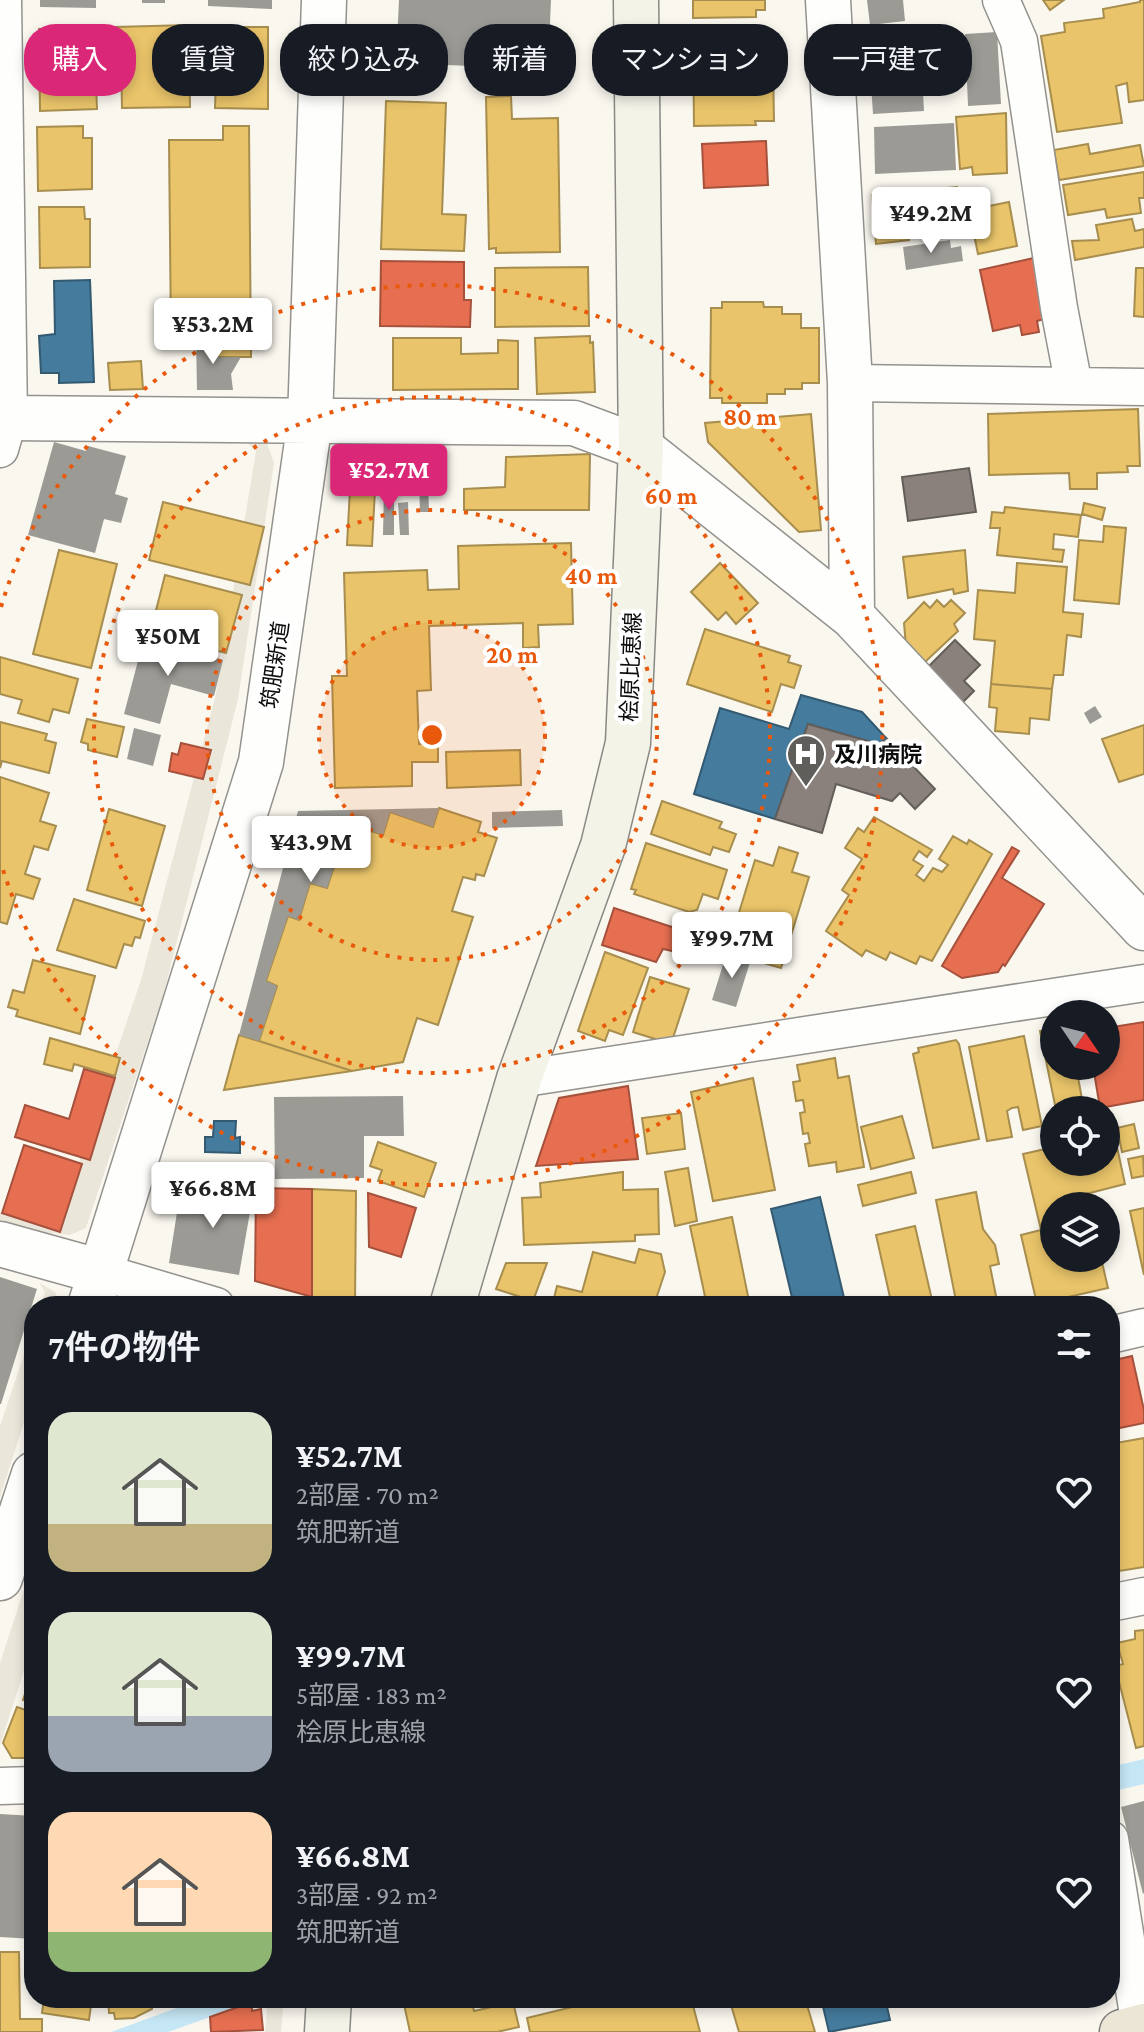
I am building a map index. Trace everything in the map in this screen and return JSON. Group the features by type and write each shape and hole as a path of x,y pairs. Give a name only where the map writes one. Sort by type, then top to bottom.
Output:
{"main road":[{"name":"桧原比恵線","path":"455,1296 519,1079 603,846 628,743 641,448 636,0"},
{"path":"327,2032 328,2008"}],"street":[{"path":"3,0 3,428 310,421 574,423 641,448 852,616 1144,928"},
{"name":"筑肥新道","path":"95,1289 261,762 310,421 324,0"},
{"path":"828,0 850,383 852,616"},
{"path":"1001,0 1019,41 1059,308 1074,386"},
{"path":"850,383 1144,387"},
{"path":"519,1079 1144,983"},
{"path":"0,1244 95,1289 145,1296"},
{"path":"1120,1333 1144,1327"},
{"path":"0,1578 24,1505"},
{"path":"1120,1601 1144,1596"},
{"path":"0,1786 24,1785"},
{"path":"1120,1915 1135,2029"}],"shaded area":[{"path":"243,438 267,443 274,463 238,699 163,996 86,1228 70,1235 52,1233 49,1240 0,1226 0,1213 49,1227 59,1221 141,980 216,694 256,451"},
{"path":"40,1283 56,1296 44,1296"},
{"path":"24,1355 24,1422 0,1497 0,1426"},
{"path":"24,1590 24,1671 0,1745 0,1663"},
{"path":"267,2008 283,2008 281,2032 265,2032"}],"water":[{"path":"1144,1759 1144,1784 1120,1790 1120,1765"},
{"path":"177,2008 235,2008 168,2032 111,2032"}],"building: 住宅":[{"path":"693,0 765,0 765,10 756,10 756,17 693,18"},
{"path":"1043,0 1064,0 1050,10"},
{"path":"1144,0 1144,100 1129,102 1127,83 1116,86 1122,123 1057,132 1041,36 1065,32 1064,23 1104,18 1103,9"},
{"path":"136,26 152,26 152,96 190,96 190,107 122,108 122,96 136,96"},
{"path":"264,27 268,27 268,109 215,108 215,96 264,96"},
{"path":"40,96 96,96 97,109 40,111"},
{"path":"511,96 512,119 558,118 560,252 496,253 496,248 489,249 486,97"},
{"path":"694,96 774,96 774,121 755,121 756,125 694,126"},
{"path":"386,101 446,103 442,214 466,215 464,251 381,249"},
{"path":"1006,113 1007,173 973,175 972,167 960,169 956,117"},
{"path":"83,126 83,138 92,138 92,189 38,191 37,127"},
{"path":"223,126 249,126 251,357 217,357 217,337 171,337 169,140 223,140"},
{"path":"1088,144 1090,154 1140,145 1144,166 1059,180 1054,150"},
{"path":"1144,172 1144,198 1139,198 1141,213 1107,218 1105,209 1068,215 1063,185"},
{"path":"957,187 962,223 909,228 909,240 876,244 872,195"},
{"path":"1009,202 1017,246 978,254 969,210"},
{"path":"39,207 84,207 85,219 90,219 90,267 40,268"},
{"path":"1132,219 1135,231 1144,229 1144,247 1075,260 1072,241 1099,240 1096,225"},
{"path":"588,267 589,326 495,327 495,268"},
{"path":"1136,268 1144,268 1144,317 1134,316"},
{"path":"722,302 763,302 764,307 782,307 782,314 801,314 801,328 819,328 819,383 802,383 802,389 785,389 785,394 767,394 767,403 722,403 722,398 710,398 711,308 722,308"},
{"path":"590,336 590,343 593,342 595,392 537,394 535,338"},
{"path":"393,338 461,338 461,354 498,353 498,340 518,341 518,389 393,390"},
{"path":"141,361 143,389 110,390 108,363"},
{"path":"1138,409 1140,466 1127,466 1128,472 1097,473 1097,489 1070,489 1069,473 989,475 988,414"},
{"path":"811,414 821,530 799,532 708,442 705,423"},
{"path":"415,453 430,454 430,478 414,478"},
{"path":"590,454 589,510 464,510 464,489 505,487 506,457"},
{"path":"350,489 375,490 372,546 347,545"},
{"path":"163,502 264,527 250,585 149,560"},
{"path":"1084,503 1105,508 1102,520 1082,514"},
{"path":"1005,507 1081,515 1078,537 1054,534 1053,549 1064,550 1062,562 997,555 1000,528 990,528 992,512 1004,513"},
{"path":"1104,526 1126,528 1119,604 1074,600 1079,540 1103,542"},
{"path":"571,543 573,624 538,625 539,647 523,648 523,623 429,626 431,690 417,691 419,744 438,743 438,762 412,762 412,786 335,788 332,676 347,676 344,573 427,570 428,590 459,589 458,546"},
{"path":"59,550 117,564 91,668 33,654"},
{"path":"965,550 968,591 954,594 953,589 908,598 903,557"},
{"path":"720,563 758,603 736,624 726,612 718,620 691,592"},
{"path":"1017,563 1067,567 1063,612 1083,614 1081,637 1067,635 1063,675 1054,675 1052,689 991,684 995,641 974,639 978,590 1015,593"},
{"path":"165,575 242,595 226,653 150,634"},
{"path":"937,600 944,607 951,600 965,613 954,624 958,631 924,663 906,646 904,623 924,602 930,608"},
{"path":"705,629 790,656 788,662 801,666 794,688 781,684 772,712 687,684"},
{"path":"0,657 78,679 69,713 53,709 49,722 18,713 22,700 0,694"},
{"path":"991,684 1052,689 1049,720 1030,718 1029,734 995,731 997,708 989,707"},
{"path":"87,719 124,727 117,757 88,750 88,744 81,742"},
{"path":"0,722 47,734 45,740 56,743 49,773 2,761 0,768"},
{"path":"1144,725 1144,774 1119,782 1102,739"},
{"path":"520,750 521,785 447,788 446,752"},
{"path":"0,777 49,793 40,821 56,826 48,850 34,846 25,874 40,879 33,899 16,894 7,924 0,922"},
{"path":"662,801 722,822 719,828 736,834 729,852 713,847 710,855 651,834"},
{"path":"439,808 481,822 478,832 497,838 484,876 476,874 475,880 463,877 452,911 473,917 438,1025 417,1018 403,1062 352,1071 259,1041 277,986 266,981 288,916 299,920 310,883 327,888 336,861 348,864 359,827 383,835 390,812 433,827"},
{"path":"109,809 165,826 142,906 87,890"},
{"path":"874,817 932,850 927,857 919,851 913,860 923,866 916,875 924,881 933,868 942,872 948,865 939,859 953,836 967,844 969,840 992,854 932,961 920,956 916,964 890,952 886,960 866,950 862,956 826,931 849,895 842,890 862,859 845,848 858,828 864,832"},
{"path":"646,843 727,870 718,899 703,894 697,910 689,912 634,894 636,890 631,889"},
{"path":"779,847 798,853 792,872 809,877 781,968 727,952 755,860 773,866"},
{"path":"74,899 145,921 140,938 135,937 132,946 124,944 116,968 57,950"},
{"path":"605,952 648,968 623,1035 609,1030 605,1041 578,1031"},
{"path":"33,960 95,976 80,1034 16,1016 18,1010 8,1007 13,990 24,993"},
{"path":"650,977 689,989 671,1044 633,1032"},
{"path":"239,1035 259,1041 352,1071 224,1090"},
{"path":"1024,1036 1040,1126 1023,1130 1018,1107 1012,1108 1007,1111 1012,1137 987,1141 969,1047"},
{"path":"50,1038 120,1058 115,1076 74,1064 72,1071 44,1064"},
{"path":"956,1040 979,1139 933,1148 913,1054 919,1052 918,1048"},
{"path":"835,1058 838,1078 849,1076 864,1167 837,1172 836,1162 809,1166 805,1144 810,1143 808,1133 803,1134 800,1113 805,1112 803,1100 796,1101 793,1082 800,1081 797,1065"},
{"path":"753,1078 775,1190 713,1201 691,1092"},
{"path":"1050,1080 1079,1080 1081,1096 1053,1096"},
{"path":"681,1113 685,1149 647,1154 642,1118"},
{"path":"902,1116 914,1158 871,1169 861,1127"},
{"path":"1134,1124 1139,1148 1122,1152 1120,1127"},
{"path":"378,1142 436,1163 424,1197 378,1181 382,1170 370,1166"},
{"path":"1040,1150 1040,1176 1120,1176 1120,1161 1125,1184 1094,1192 1040,1192 1040,1226 1023,1154"},
{"path":"1143,1156 1144,1176 1132,1178 1128,1159"},
{"path":"688,1168 697,1221 675,1226 665,1172"},
{"path":"623,1172 623,1190 658,1189 659,1234 635,1235 635,1241 524,1245 522,1198 541,1197 540,1183"},
{"path":"911,1172 916,1193 863,1206 858,1185"},
{"path":"312,1189 356,1191 355,1296 312,1296"},
{"path":"976,1192 983,1229 995,1245 999,1264 990,1266 996,1296 955,1296 936,1200"},
{"path":"1144,1208 1144,1275 1130,1211"},
{"path":"732,1217 748,1296 705,1296 690,1226"},
{"path":"915,1226 931,1296 890,1296 876,1235"},
{"path":"1040,1230 1040,1272 1104,1272 1108,1288 1072,1296 1035,1296 1021,1235"},
{"path":"639,1249 661,1254 665,1272 657,1296 554,1296 557,1286 582,1292 593,1252 635,1263"},
{"path":"506,1263 547,1263 535,1296 518,1296 496,1289"},
{"path":"1144,1438 1144,1567 1120,1571 1120,1442"},
{"path":"1144,1630 1144,1746 1136,1748 1120,1686 1120,1665 1123,1664 1120,1642 1135,1639 1135,1631"},
{"path":"17,1707 24,1709 24,1758 12,1758 3,1743"},
{"path":"0,1952 19,1952 20,2019 42,2019 42,2032 0,2032"},
{"path":"43,2008 91,2008 89,2020 42,2013"},
{"path":"109,2008 152,2009 134,2018 115,2019 114,2013 109,2013"},
{"path":"473,2008 474,2011 514,2008 519,2027 497,2032 410,2032 405,2009"},
{"path":"568,2008 694,2008 700,2032 530,2032 527,2018"},
{"path":"732,2008 808,2008 815,2032 739,2032"}],"building: 商業":[{"path":"766,141 768,185 704,188 702,144"},
{"path":"1038,257 1051,317 1037,321 1039,332 1022,335 1020,325 993,331 980,270"},
{"path":"381,261 464,262 464,300 471,300 470,327 380,326"},
{"path":"181,743 211,750 203,779 169,771 172,753 178,755"},
{"path":"1012,847 1019,851 1002,878 1044,904 1005,966 1003,964 998,972 962,978 942,966"},
{"path":"614,908 684,931 677,952 663,949 656,962 602,945"},
{"path":"1144,1022 1144,1100 1120,1104 1120,1096 1098,1096 1095,1080 1120,1080 1120,1026"},
{"path":"84,1069 115,1078 90,1160 15,1137 25,1105 69,1119"},
{"path":"628,1086 638,1159 536,1166 559,1098"},
{"path":"24,1145 82,1164 60,1232 2,1213"},
{"path":"256,1188 312,1189 312,1296 255,1281"},
{"path":"368,1193 416,1208 401,1257 369,1247"},
{"path":"1132,1356 1144,1423 1120,1428 1120,1359"},
{"path":"235,2008 261,2009 263,2030 211,2032 210,2017"}],"building: 公共":[{"path":"90,280 94,382 59,383 59,373 41,373 39,336 55,334 54,281"},
{"path":"801,695 862,712 887,739 878,744 808,724 775,819 694,794 720,708 789,729"},
{"path":"214,1121 236,1121 235,1138 240,1137 240,1153 205,1152 205,1137 213,1137"},
{"path":"820,1197 844,1296 792,1296 771,1209"},
{"path":"823,2008 887,2008 890,2020 829,2032"}],"building: 工業":[{"path":"969,468 976,512 908,521 902,477"},
{"path":"955,640 980,665 964,681 974,691 963,702 928,667"},
{"path":"808,724 878,744 887,739 935,789 915,809 900,793 892,801 836,784 822,833 775,819"}],"building: その他":[{"path":"40,0 96,0 96,8 40,7"},
{"path":"142,0 165,0 165,3 142,3"},
{"path":"208,0 272,0 272,9 208,6"},
{"path":"399,0 551,0 550,24 464,24 464,66 448,65 448,24 398,24"},
{"path":"867,0 903,0 905,21 870,24"},
{"path":"997,32 1001,104 968,106 968,96 972,96 972,34"},
{"path":"872,96 923,96 924,111 873,114"},
{"path":"954,123 956,170 875,174 874,127"},
{"path":"950,240 951,248 961,246 963,261 906,270 903,247"},
{"path":"196,337 217,337 217,357 241,357 231,374 233,390 197,390"},
{"path":"54,442 86,451 88,446 126,456 115,494 128,498 121,523 104,519 95,553 28,535"},
{"path":"356,442 373,444 373,478 351,474"},
{"path":"419,480 428,480 429,512 420,512"},
{"path":"394,487 394,535 383,535 384,488"},
{"path":"408,502 409,535 400,535 398,503"},
{"path":"144,638 223,660 214,696 171,684 160,724 124,714"},
{"path":"1095,706 1102,717 1090,724 1084,713"},
{"path":"134,728 161,735 153,766 127,759"},
{"path":"439,808 433,827 390,812 383,835 359,827 348,864 336,861 327,888 310,883 299,920 288,916 266,981 277,986 259,1041 239,1035 298,811"},
{"path":"562,810 563,826 492,828 492,812"},
{"path":"727,952 751,959 736,1007 712,1000"},
{"path":"403,1096 404,1136 364,1136 364,1178 275,1179 274,1097"},
{"path":"212,1181 254,1189 239,1275 169,1263 179,1200 208,1205"},
{"path":"0,1277 37,1289 35,1296 24,1296 24,1331 0,1404"},
{"path":"1144,1801 1144,1893 1143,1894 1121,1807"},
{"path":"0,1814 24,1815 24,1938 0,1937"}],"place":[{"name":"及川病院","path":"806,788"}]}
